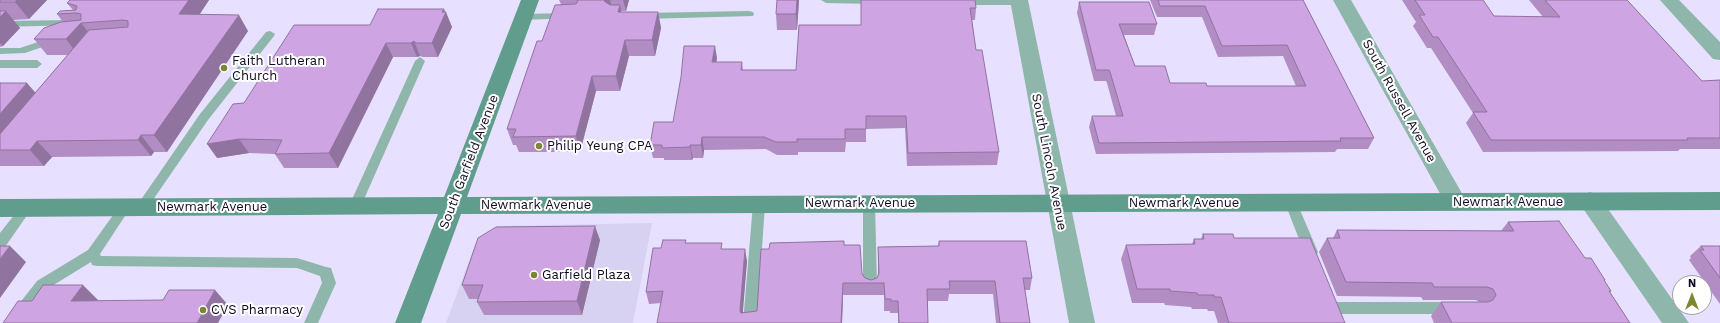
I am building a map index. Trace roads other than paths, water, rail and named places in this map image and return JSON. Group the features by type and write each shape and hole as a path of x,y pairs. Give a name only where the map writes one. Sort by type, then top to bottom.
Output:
{"street":[{"name":"South Russell Avenue","path":"1342,0 1456,202"},
{"path":"1669,0 1720,54"},
{"name":"South Lincoln Avenue","path":"1019,1 1082,323"},
{"name":"South Garfield Avenue","path":"408,323 527,8"},
{"path":"1590,201 1676,323"},
{"name":"Newmark Avenue","path":"0,208 869,203 1058,204 1720,201"}],"lane":[{"path":"826,0 887,1"},
{"path":"949,2 1019,1"},
{"path":"527,8 576,16"},
{"path":"630,16 749,14"},
{"path":"0,24 83,23"},
{"path":"11,323 42,285 93,254 134,207 270,34"},
{"path":"0,51 21,50 64,36"},
{"path":"355,206 420,61"},
{"path":"0,64 37,64"},
{"path":"869,203 870,285"},
{"path":"1291,203 1315,261"},
{"path":"750,323 759,204"},
{"path":"0,243 26,208"},
{"path":"93,254 97,260 297,263 326,272 329,283 310,323"},
{"path":"1328,294 1339,323"},
{"path":"1334,308 1468,308"}],"place":[{"name":"Faith Lutheran Church","path":"224,68"},
{"name":"Philip Yeung CPA","path":"539,146"},
{"name":"Garfield Plaza","path":"534,275"},
{"name":"CVS Pharmacy","path":"203,310"}]}
